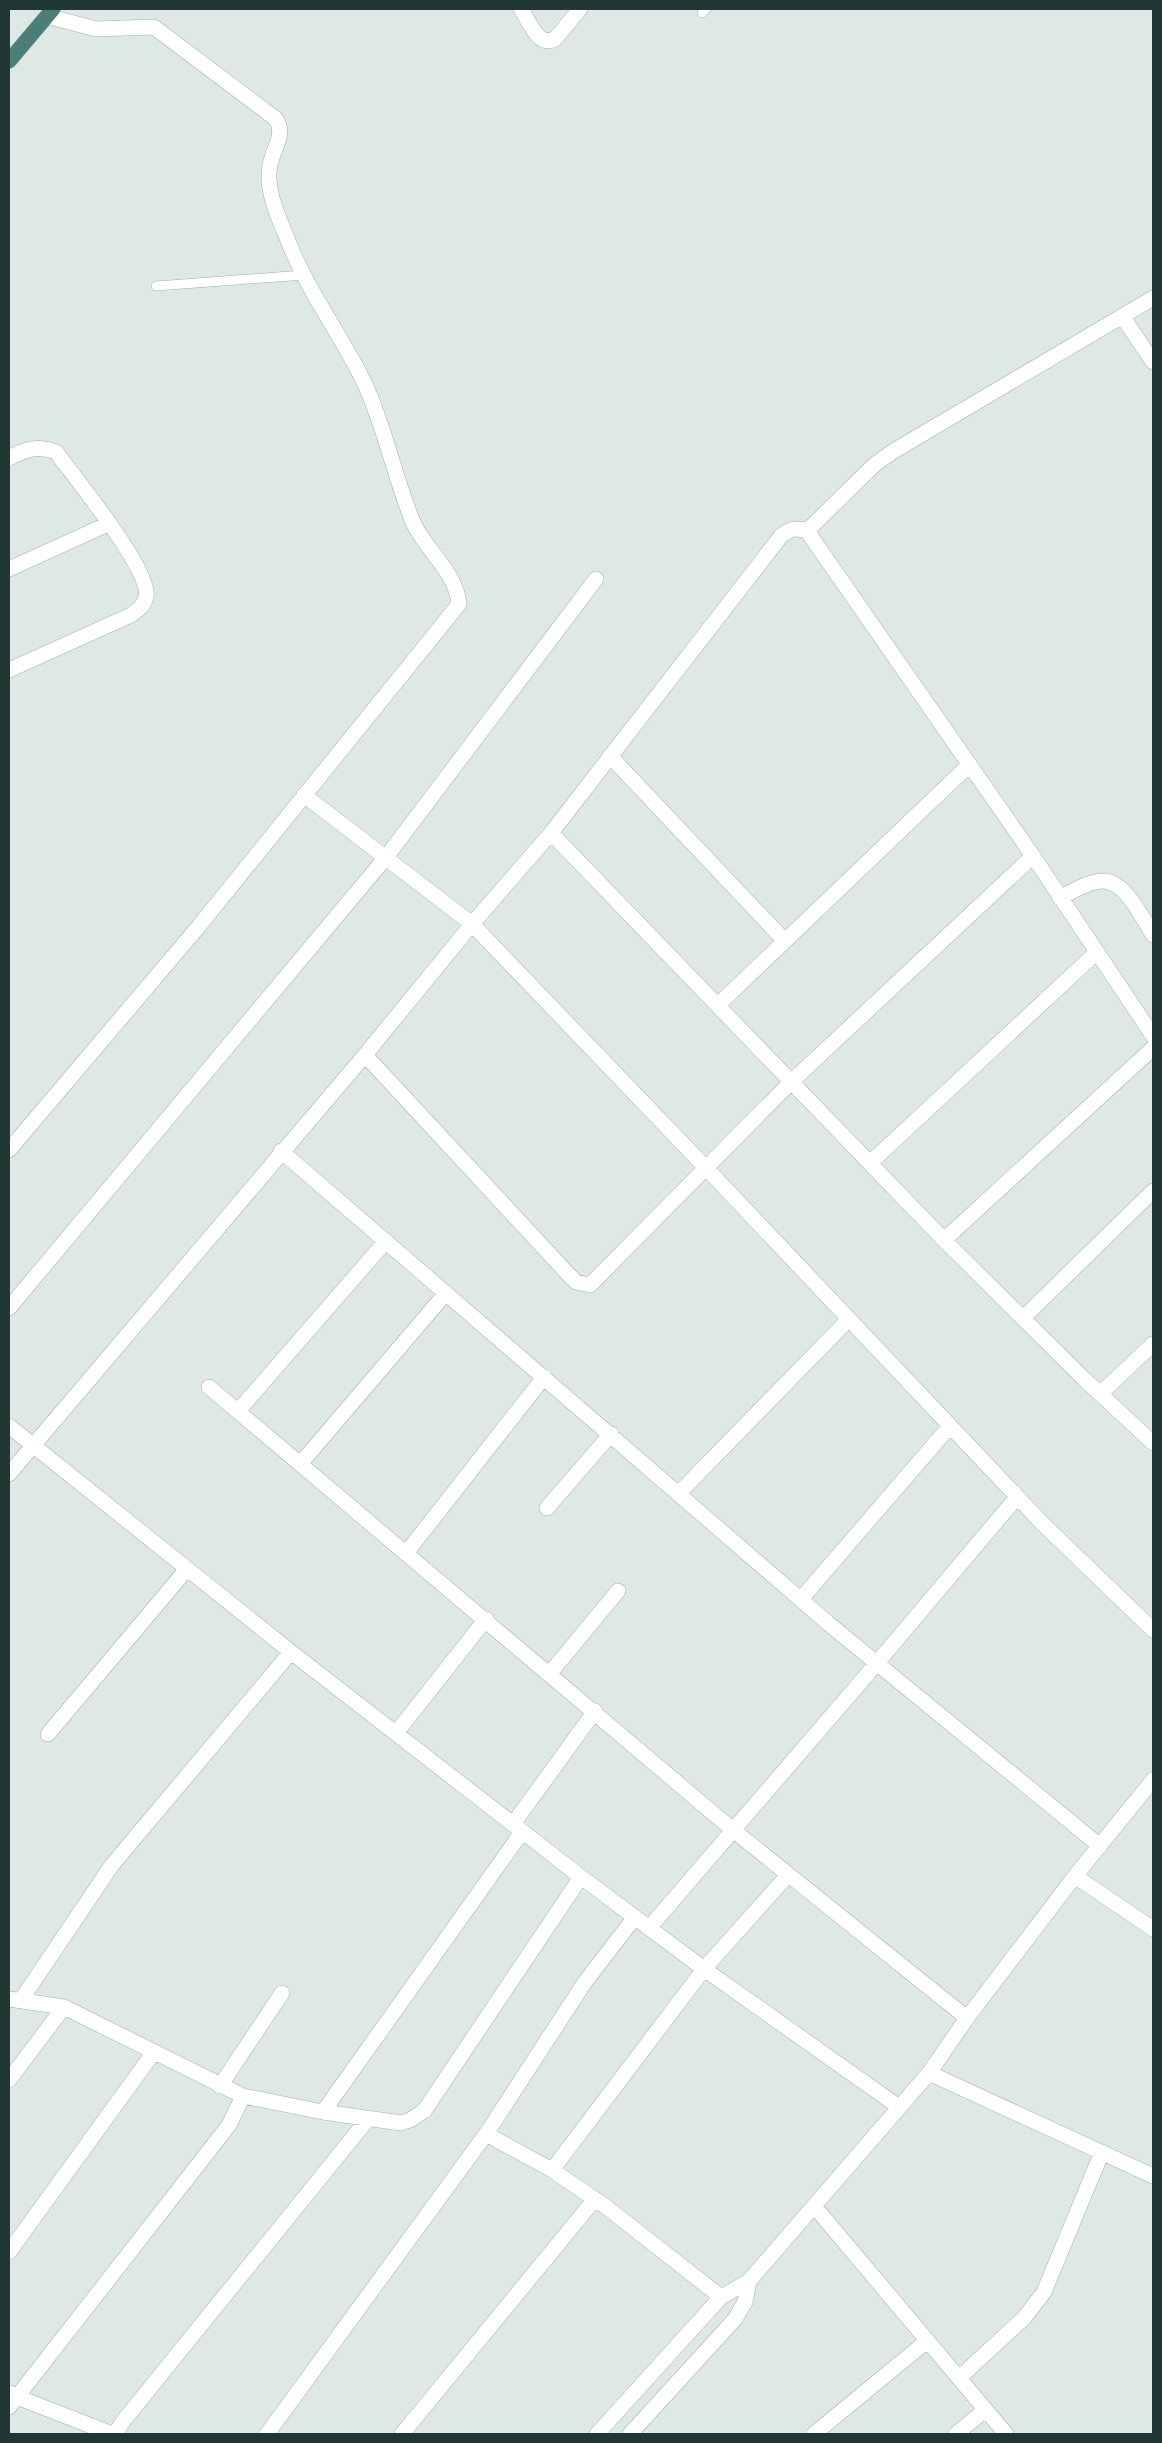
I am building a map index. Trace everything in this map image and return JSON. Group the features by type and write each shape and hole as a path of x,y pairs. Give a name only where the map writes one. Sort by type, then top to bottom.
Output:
{"highway":[{"path":"10,58 50,12"}],"street":[{"path":"521,9 539,37 543,41 549,42 555,39 580,9"},
{"path":"9,1150 199,926 459,604 454,584 414,524 380,417 363,380 304,275 287,239 269,178 270,165 281,134 280,126 276,119 154,27 96,29 50,12"},
{"path":"807,531 874,465 892,452 1153,298"},
{"path":"1122,316 1153,362"},
{"path":"9,458 27,449 44,447 56,452 133,558 144,578 146,596 142,607 132,615 9,670"},
{"path":"9,569 108,524"},
{"path":"9,1474 281,1151 365,1055 472,924 551,833 781,536 789,530 798,528 807,531 1033,856 1153,1036"},
{"path":"9,1308 386,856 596,579"},
{"path":"610,756 784,940"},
{"path":"718,1004 969,765"},
{"path":"304,795 386,856 472,924 1017,1497 1153,1630"},
{"path":"551,833 944,1240 1153,1444"},
{"path":"365,1055 576,1282 590,1285 707,1169 791,1082 1033,856"},
{"path":"1060,898 1084,886 1105,880 1118,886 1131,899 1153,935"},
{"path":"870,1163 1097,952"},
{"path":"944,1240 1153,1048"},
{"path":"281,1151 800,1599 1100,1846"},
{"path":"1023,1318 1153,1191"},
{"path":"238,1411 386,1241"},
{"path":"301,1463 446,1293"},
{"path":"679,1493 849,1319"},
{"path":"1100,1394 1153,1344"},
{"path":"407,1552 544,1377"},
{"path":"209,1387 407,1552 733,1830 967,2018"},
{"path":"9,1426 291,1652 580,1877 636,1916 704,1969 899,2107"},
{"path":"800,1599 950,1426"},
{"path":"547,1508 611,1434"},
{"path":"649,1928 1017,1497"},
{"path":"48,1734 186,1568"},
{"path":"550,1673 618,1591"},
{"path":"396,1734 486,1619"},
{"path":"291,1652 112,1865 15,1999 64,2007 243,2096 322,2112 401,2123 410,2120 424,2111 580,1877"},
{"path":"322,2112 595,1711"},
{"path":"597,2434 721,2297 749,2281 929,2073 967,2018 1075,1876 1153,1780"},
{"path":"552,2170 704,1969 788,1875"},
{"path":"1075,1876 1153,1929"},
{"path":"267,2434 486,2134 585,1982 636,1916"},
{"path":"220,2086 282,1993"},
{"path":"9,2080 64,2007"},
{"path":"9,2252 154,2052"},
{"path":"929,2073 1153,2176"},
{"path":"243,2096 229,2125 11,2399 114,2434 368,2119"},
{"path":"486,2134 552,2170 595,2199 721,2297"},
{"path":"959,2378 1024,2318 1044,2292 1102,2152"},
{"path":"402,2434 595,2199"},
{"path":"814,2206 1006,2434"},
{"path":"630,2434 735,2319 745,2302 749,2281"},
{"path":"814,2434 927,2341"},
{"path":"956,2434 985,2410"}],"lane":[{"path":"156,286 304,275"}]}
